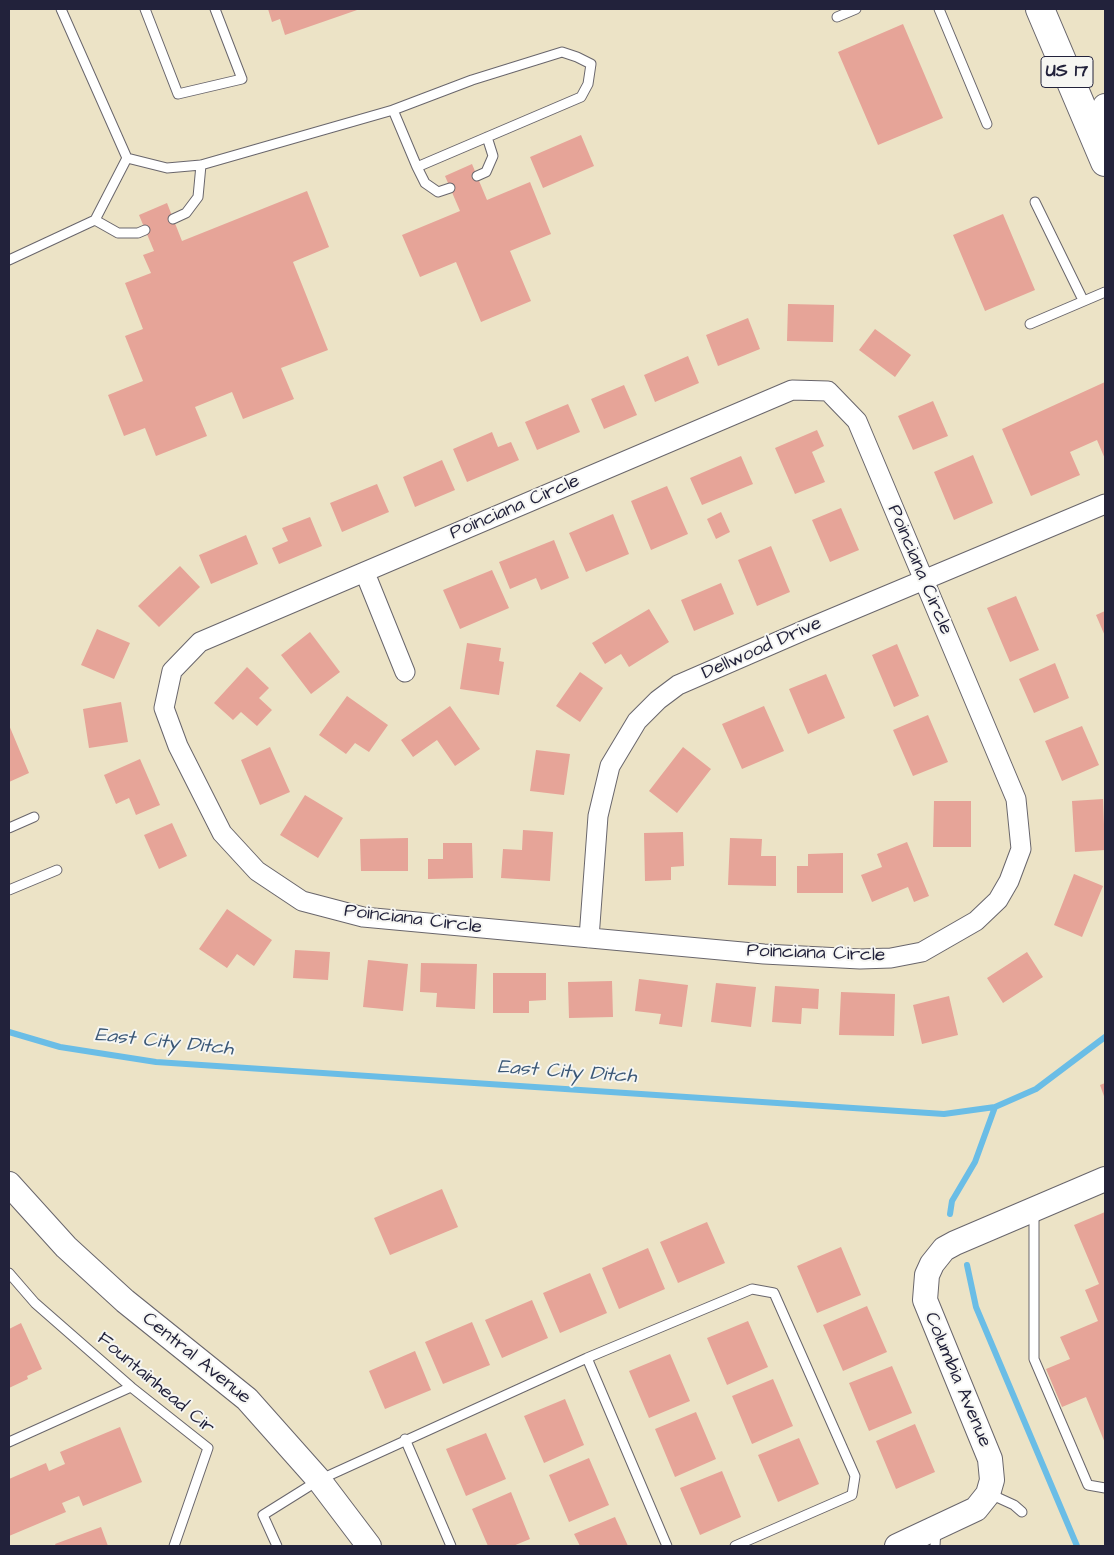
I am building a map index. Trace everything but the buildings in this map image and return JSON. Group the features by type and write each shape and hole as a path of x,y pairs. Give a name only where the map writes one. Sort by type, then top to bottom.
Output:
{"main road":[{"name":"US 17","path":"1045,11 1100,134 1105,162"}],"street":[{"path":"1100,134 1105,106"},
{"name":"Poinciana Circle","path":"792,390 828,391 857,421 923,579 1016,799 1021,849 1009,881 998,900 976,921 948,939 922,952 891,958 860,959 764,954 363,917 302,901 257,871 222,833 178,746 164,708 172,671 200,642 792,390"},
{"name":"Dellwood Drive","path":"589,938 598,816 610,766 637,721 658,700 678,686 923,579 1105,504"},
{"path":"364,572 404,672"},
{"name":"Columbia Avenue","path":"988,1494 992,1480 990,1459 928,1313 925,1300 925,1286 932,1264 944,1249 1105,1179"},
{"name":"Central Avenue","path":"9,1184 66,1247 125,1302 247,1399 319,1480 369,1546"},
{"path":"897,1546 935,1538 976,1509 988,1494"}],"lane":[{"path":"61,9 127,158"},
{"path":"146,9 178,94 242,79 215,9"},
{"path":"836,17 856,9"},
{"path":"939,9 987,124"},
{"path":"127,158 168,168 201,165 393,110 472,80 562,52 591,64 588,84 581,97 417,167"},
{"path":"393,110 424,183 438,192 450,188"},
{"path":"477,176 486,172 493,156 487,137"},
{"path":"9,260 95,220 127,158"},
{"path":"174,219 186,213 198,197 201,165"},
{"path":"1035,202 1083,300"},
{"path":"95,220 118,233 138,233 145,230"},
{"path":"1030,324 1105,292"},
{"path":"9,828 34,817"},
{"path":"9,890 57,870"},
{"path":"1034,1210 1034,1358 1088,1485 1105,1488"},
{"name":"Fountainhead Cir","path":"9,1273 36,1303 131,1387 208,1448 174,1546"},
{"path":"277,1546 262,1515 319,1480 405,1439 587,1358 752,1289 774,1294 855,1476 852,1495 735,1546"},
{"path":"587,1358 667,1546"},
{"path":"9,1442 131,1387"},
{"path":"405,1439 452,1546"},
{"path":"988,1494 1014,1505 1022,1512"}],"waterway":[{"name":"East City Ditch","path":"9,1032 60,1047 156,1062 944,1114 995,1107 1036,1089 1105,1037"},
{"path":"950,1214 952,1201 975,1162 995,1107"},
{"path":"967,1265 976,1307 1077,1546"}]}
